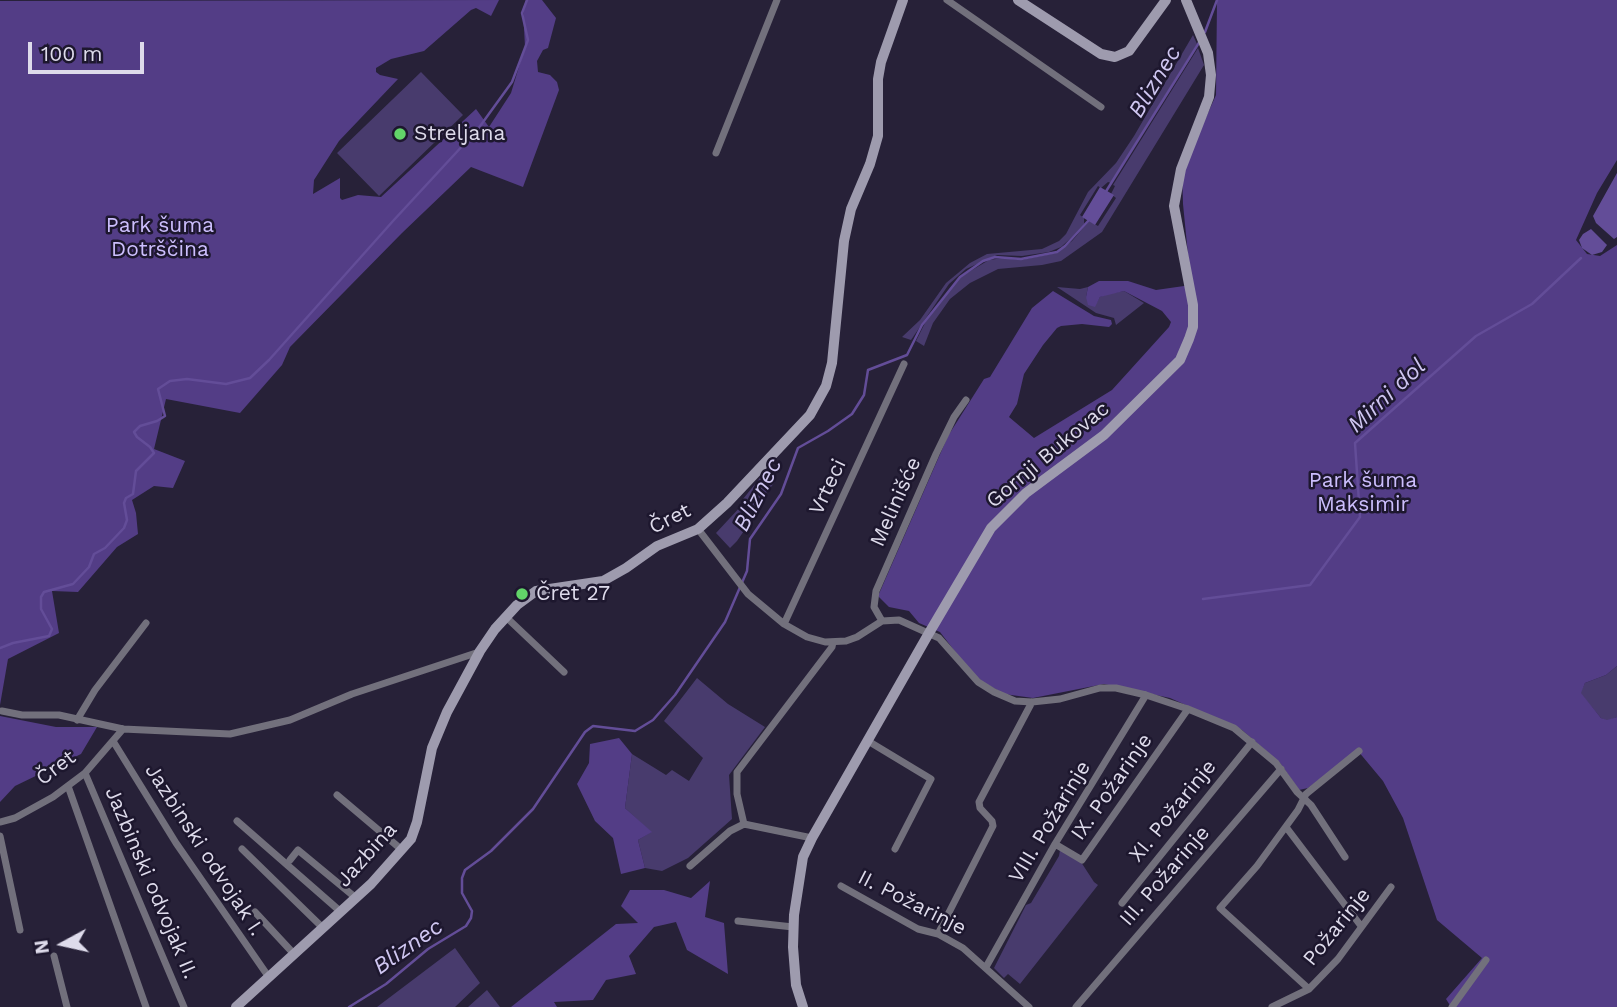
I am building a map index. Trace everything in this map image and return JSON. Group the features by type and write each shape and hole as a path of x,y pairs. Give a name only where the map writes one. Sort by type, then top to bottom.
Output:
{"street":[{"path":"716,153 777,0"},
{"name":"Čret","path":"2,711 22,715 58,715 123,729 230,734 261,728 481,651 517,605 536,591 603,581 657,546 698,529 727,503 810,415 826,386 832,363 844,241 851,209 870,164 878,136 878,79 881,62 902,0"},
{"path":"947,0 1101,107"},
{"path":"1018,0 1101,54 1115,57 1129,51 1166,0"},
{"name":"Gornji Bukovac","path":"803,1007 796,985 793,927 801,866 812,838 929,633 991,528 1026,493 1104,435 1173,366 1184,350 1193,327 1193,305 1174,206 1181,169 1209,97 1211,75 1205,45 1186,0"},
{"name":"Vrteci","path":"784,624 904,364"},
{"name":"Melinišće","path":"882,621 874,607 876,591 936,454 954,417 966,400"},
{"path":"698,529 748,594 784,624 807,636 833,642 857,636 882,621 899,620 939,638 971,676 987,688 1015,701 1060,699 1100,688 1115,688 1188,709 1234,728 1281,769 1297,792 1304,797 1345,857"},
{"path":"506,617 564,672"},
{"path":"77,720 95,690 146,623"},
{"path":"744,824 737,794 737,772 773,727 833,642"},
{"name":"Jazbina","path":"236,1007 356,898 411,839 432,748 447,712 481,651"},
{"name":"VIII. Požarinje","path":"986,967 1055,844 1146,695"},
{"path":"938,934 993,826 980,808 979,802 1032,702"},
{"name":"IX. Požarinje","path":"1055,844 1082,860 1188,709"},
{"name":"Čret","path":"0,822 15,818 68,786 85,773 123,729"},
{"name":"Jazbinski odvojak I.","path":"113,741 176,843 268,976"},
{"path":"868,741 930,779 895,849"},
{"name":"XI. Požarinje","path":"1122,903 1252,742"},
{"path":"1309,989 1220,908 1257,866 1304,797 1359,751"},
{"name":"III. Požarinje","path":"1076,1007 1281,769"},
{"name":"Jazbinski odvojak II.","path":"85,773 184,1007"},
{"path":"68,786 146,1007"},
{"path":"337,796 402,850"},
{"path":"237,821 341,912"},
{"path":"690,866 730,831 744,824 812,838"},
{"path":"1286,827 1361,926"},
{"path":"0,836 20,930"},
{"path":"242,849 323,928"},
{"path":"290,860 298,850 356,898"},
{"name":"II. Požarinje","path":"841,886 918,929 938,934 963,948 1029,1007"},
{"name":"Požarinje","path":"1272,1007 1309,989 1338,959 1391,887"},
{"path":"255,912 293,954"},
{"path":"737,921 793,927"},
{"path":"54,956 66,1007"},
{"path":"1452,1007 1486,960"}],"shaded area":[{"path":"1193,35 1197,44 1111,183 1108,182 1101,188 1098,186 1080,215 1084,218 1084,224 1072,237 1061,247 1049,252 1022,256 997,255 966,269 949,284 911,340 902,337 920,320 946,283 970,263 987,254 1042,249 1059,241 1066,234 1088,192 1116,163 1134,136"},
{"path":"1198,48 1204,65 1102,232 1061,261 998,269 970,283 950,299 933,323 924,346 916,341 926,321 962,276 989,260 1021,260 1056,253 1072,241 1089,221 1098,226 1116,198 1111,194 1115,186 1113,185"},
{"name":"Streljana","path":"421,72 463,115 379,196 337,153"},
{"path":"1617,173 1617,237 1614,239 1596,223 1593,216"},
{"path":"1100,187 1114,195 1095,225 1082,217"},
{"path":"1591,229 1607,245 1602,252 1592,255 1582,248 1579,240"},
{"path":"1057,287 1088,287 1086,297 1097,302 1107,294 1124,291 1144,303 1116,325 1114,318 1096,313"},
{"path":"764,473 775,482 754,508 743,499"},
{"path":"742,505 755,515 730,548 716,533"},
{"path":"1617,666 1617,717 1607,721 1601,718 1580,693 1585,683 1606,675"},
{"path":"697,678 728,704 765,727 729,775 732,819 688,858 662,871 645,868 638,840 651,832 625,808 632,754 666,775 672,770 689,781 703,758 664,721"},
{"path":"1060,850 1081,862 1098,885 1020,984 1008,974 1004,978 994,968 1026,905 1031,903"},
{"path":"455,948 480,983 455,1007 377,1007"},
{"path":"487,990 500,1007 468,1007"}],"green space":[{"name":"Park šuma Dotrščina","path":"499,0 491,16 476,8 471,10 424,51 391,59 376,68 380,75 398,79 339,141 314,180 313,194 340,178 342,200 358,195 381,197 476,109 489,127 511,93 525,47 523,9 526,0 542,0 556,18 548,48 543,50 537,61 538,72 550,75 557,82 559,90 523,187 471,167 290,347 282,365 240,413 166,399 154,449 185,461 173,488 154,486 132,500 138,534 117,547 78,592 52,591 59,633 8,659 0,705 0,1"},
{"name":"Park šuma Maksimir","path":"1217,0 1617,0 1617,160 1597,193 1576,240 1587,254 1600,256 1617,245 1617,666 1606,675 1585,683 1581,693 1601,718 1607,720 1617,717 1617,1007 1451,1007 1446,999 1482,958 1437,920 1403,818 1383,781 1358,751 1308,788 1299,790 1280,763 1242,730 1170,698 1104,684 1033,698 1004,694 970,671 940,632 919,623 909,611 889,607 878,596 948,436 984,379 990,377 1032,308 1053,291 1094,316 1111,320 1112,324 1109,327 1082,324 1061,326 1043,345 1024,374 1017,404 1009,417 1034,438 1112,390 1169,327 1171,322 1162,311 1124,291 1100,297 1095,307 1088,305 1086,297 1088,287 1099,281 1128,281 1156,290 1191,285 1182,171 1216,95"},
{"path":"0,716 56,727 97,727 81,754 15,786 0,802"},
{"path":"619,738 632,754 625,808 652,832 638,840 645,868 621,874 613,838 595,821 577,784 589,763 590,744"},
{"path":"710,881 705,917 724,923 728,974 687,950 676,922 654,927 629,956 636,974 606,980 593,1000 554,1002 557,1007 511,1007 616,924 638,923 621,906 630,890 664,890 691,898"}],"waterway":[{"path":"0,648 49,636 52,629 41,609 44,592 73,584 89,567 94,554 105,548 124,528 127,520 124,503 126,498 133,494 136,471 154,453 134,432 140,426 165,416 158,389 170,381 187,379 226,384 250,378 478,129 512,82 528,40 522,13 527,0"},
{"name":"Bliznec","path":"1205,32 1217,0"},
{"name":"Bliznec","path":"1105,193 1200,41"},
{"name":"Bliznec","path":"349,1007 386,984 428,949 466,926 472,911 462,893 465,870 491,851 533,809 585,732 593,726 635,731 653,720 675,695 725,622 747,571 750,539 781,494 798,448 852,414 864,395 868,370 907,355 922,325 960,277 983,261 995,257 1021,259 1057,252 1089,220"},
{"name":"Mirni dol","path":"1203,599 1310,585 1360,517 1355,443 1476,336 1532,304 1581,258"}],"place":[{"name":"Streljana","path":"400,134"},
{"name":"Čret 27","path":"522,594"}]}
